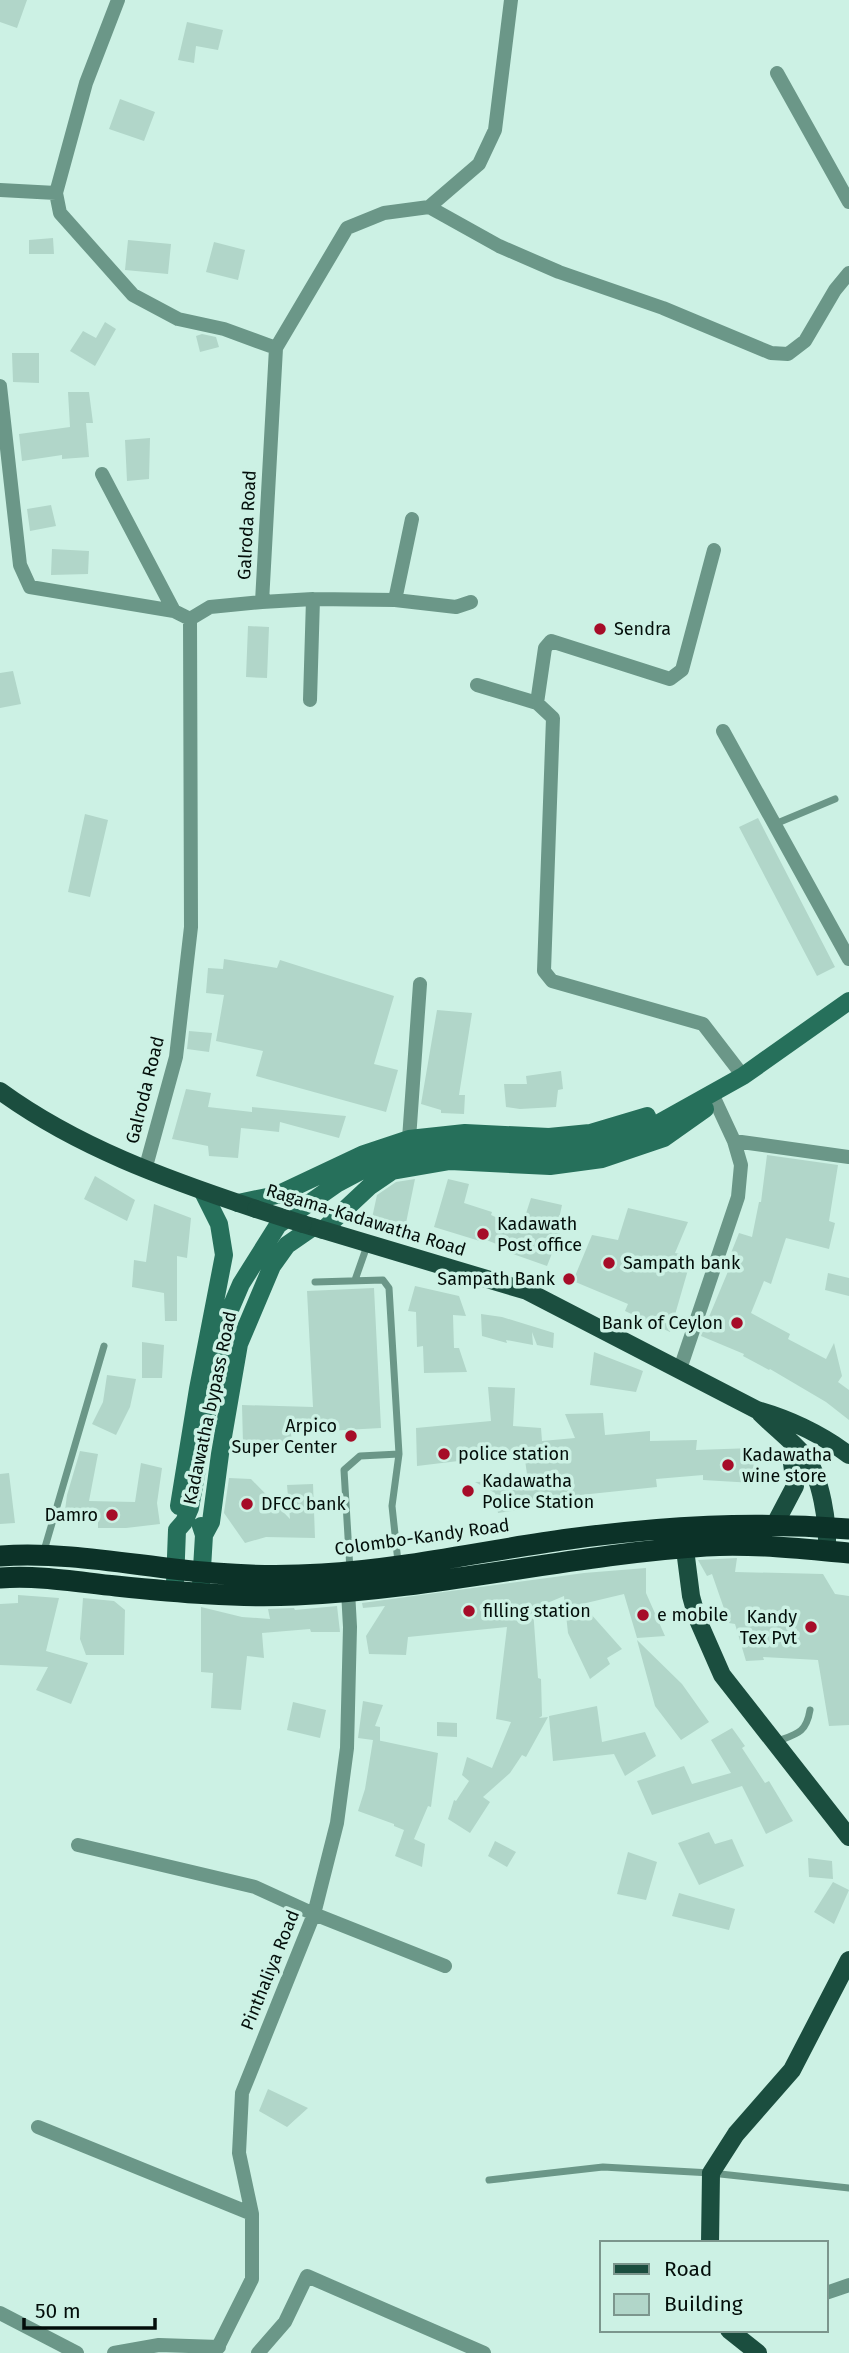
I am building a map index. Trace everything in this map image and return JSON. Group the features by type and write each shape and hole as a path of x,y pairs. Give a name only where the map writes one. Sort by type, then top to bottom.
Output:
{"highway":[{"name":"Colombo-Kandy Road","path":"0,1578 201,1581 292,1595 398,1565 570,1539 683,1526 775,1524 838,1528"},
{"name":"Colombo-Kandy Road","path":"349,1581 685,1548 768,1547 849,1553"},
{"name":"Colombo-Kandy Road","path":"0,1556 43,1554 104,1559 175,1580"}],"main road":[{"name":"Kadawatha bypass Road","path":"175,1580 177,1530 190,1508 215,1370 229,1312 263,1244 278,1225 338,1183 387,1157 455,1148 554,1151 599,1145 624,1138 657,1124 736,1080 847,1005"},
{"path":"204,1535 211,1522 219,1454 239,1344 272,1266 287,1245 392,1171 450,1161 550,1166 602,1159 664,1138 708,1106 736,1080"},
{"path":"238,1203 277,1195 364,1154 408,1139 465,1133 549,1137 590,1133 639,1119 736,1080"},
{"name":"Ragama-Kadawatha Road","path":"0,1091 50,1124 145,1170 256,1209 527,1291 757,1410"},
{"path":"177,1530 187,1451 224,1255 219,1224 203,1192"},
{"name":"Kadawatha bypass Road","path":"201,1581 204,1535 199,1521 212,1433 230,1341 249,1286 251,1270"},
{"path":"757,1410 794,1445 810,1465 838,1528 827,1551"},
{"path":"757,1410 778,1416 819,1436 849,1455"},
{"path":"775,1524 794,1486 794,1445"},
{"path":"683,1526 691,1596 697,1618 722,1675 849,1837"},
{"path":"710,2241 712,2173 736,2134 792,2070 849,1960"},
{"path":"732,2332 758,2353"}],"street":[{"path":"118,0 86,83 56,193 60,214 133,295 178,319 224,329 276,348 347,228 384,213 429,208 499,246 559,272 663,308 771,353 788,354 805,341 835,290 849,273"},
{"path":"429,208 479,164 495,130 511,0"},
{"path":"778,73 849,202"},
{"path":"0,190 56,193"},
{"name":"Galroda Road","path":"145,1170 176,1057 191,927 190,619 211,607 262,602 276,348"},
{"path":"1,386 20,565 30,587 174,611 190,619"},
{"path":"102,474 174,611"},
{"path":"395,600 412,519"},
{"path":"537,703 545,648 551,641 670,678 682,670 714,550"},
{"path":"310,700 313,599"},
{"path":"262,602 313,599 395,600 456,607 471,602"},
{"path":"477,685 537,703 553,718 544,971 552,981 703,1024 736,1080"},
{"path":"723,731 849,958"},
{"path":"408,1139 420,984"},
{"path":"680,1369 738,1197 741,1165 734,1141 714,1098"},
{"path":"734,1141 849,1157"},
{"name":"Pinthaliya Road","path":"217,2350 252,2279 252,2214 239,2153 242,2093 314,1914 337,1823 347,1748 351,1627 349,1581"},
{"path":"78,1845 255,1887 314,1914 445,1966"},
{"path":"38,2126 252,2214"},
{"path":"258,2353 285,2322 307,2276 484,2353"},
{"path":"828,2292 849,2284"},
{"path":"0,2313 77,2353"},
{"path":"114,2353 159,2345 217,2350"}],"lane":[{"path":"775,824 835,799"},
{"path":"355,1280 368,1242"},
{"path":"315,1282 383,1280 389,1288 399,1454 392,1506 398,1565"},
{"path":"43,1554 104,1346"},
{"path":"349,1581 344,1470 360,1456 399,1454"},
{"path":"775,1742 803,1730 807,1725 810,1710"},
{"path":"489,2180 603,2167 712,2173 849,2188"}],"building":[{"path":"0,0 27,0 17,28 0,22"},
{"path":"187,22 223,30 218,50 196,46 194,63 178,60"},
{"path":"120,99 155,112 144,141 109,129"},
{"path":"53,238 54,254 29,254 29,240"},
{"path":"128,240 171,244 168,274 125,270"},
{"path":"214,242 245,250 238,280 206,272"},
{"path":"105,322 116,329 95,366 70,351 83,331 96,338"},
{"path":"202,334 216,337 219,347 200,352 196,336"},
{"path":"12,353 39,353 39,383 13,382"},
{"path":"68,392 89,392 93,423 86,423 89,457 62,459 62,455 22,461 19,434 70,427"},
{"path":"150,438 149,479 127,481 125,440"},
{"path":"51,505 56,526 30,531 27,509"},
{"path":"52,549 89,551 88,574 51,575"},
{"path":"248,626 269,627 267,678 246,677"},
{"path":"13,671 21,704 0,708 0,673"},
{"path":"85,814 108,820 90,897 68,892"},
{"path":"758,818 835,967 817,976 739,827"},
{"path":"224,959 277,968 280,960 394,996 374,1064 398,1070 386,1112 256,1076 263,1051 216,1041 224,995 206,993 208,968 223,969"},
{"path":"437,1010 472,1013 459,1095 465,1095 464,1114 441,1113 441,1110 421,1104"},
{"path":"189,1031 212,1033 209,1052 187,1049"},
{"path":"561,1071 563,1089 558,1090 556,1107 506,1107 504,1084 527,1084 526,1076"},
{"path":"186,1089 211,1093 208,1107 252,1112 252,1107 346,1116 339,1138 280,1122 279,1132 241,1128 238,1158 209,1156 208,1146 172,1139"},
{"path":"767,1155 838,1165 829,1221 835,1223 829,1249 786,1238 771,1284 764,1281 751,1313 790,1334 788,1339 826,1359 834,1343 842,1376 838,1382 849,1390 849,1420 826,1402 743,1356 744,1354 701,1336 729,1269 725,1268 739,1233 752,1237 761,1202"},
{"path":"95,1176 135,1200 127,1221 84,1199"},
{"path":"415,1179 406,1223 372,1218 377,1195 396,1182"},
{"path":"448,1179 469,1184 464,1203 492,1212 491,1215 521,1229 531,1198 562,1205 559,1219 564,1223 547,1266 513,1254 514,1251 484,1239 483,1242 434,1227"},
{"path":"154,1204 191,1218 187,1258 177,1256 177,1321 165,1321 164,1293 132,1287 134,1260 146,1262"},
{"path":"628,1208 688,1222 675,1253 692,1256 670,1332 625,1311 628,1304 573,1281 592,1235 618,1240"},
{"path":"828,1273 849,1278 849,1296 825,1290"},
{"path":"415,1286 459,1296 466,1316 453,1315 454,1348 459,1348 467,1372 424,1373 423,1346 417,1347 416,1312 408,1311"},
{"path":"374,1288 381,1428 291,1433 292,1444 243,1444 242,1405 313,1407 307,1291"},
{"path":"481,1314 502,1317 554,1333 553,1348 537,1345 532,1332 533,1345 506,1340 507,1343 482,1336"},
{"path":"142,1342 164,1345 162,1378 142,1378"},
{"path":"594,1352 643,1371 636,1392 590,1385"},
{"path":"107,1375 136,1379 130,1407 116,1435 92,1424 103,1402"},
{"path":"488,1387 515,1388 513,1426 541,1428 542,1441 575,1438 565,1414 603,1413 605,1435 650,1431 650,1441 697,1440 696,1450 753,1448 754,1483 703,1480 703,1475 656,1479 657,1487 523,1501 527,1509 498,1513 495,1493 475,1482 528,1481 524,1453 417,1466 416,1428 491,1421"},
{"path":"80,1451 98,1454 89,1501 135,1502 141,1463 162,1468 157,1503 160,1524 98,1528 98,1521 64,1518 67,1495"},
{"path":"9,1473 15,1523 0,1524 0,1474"},
{"path":"229,1478 251,1479 290,1519 287,1485 313,1484 315,1538 266,1537 245,1543 224,1513"},
{"name":"Kandy Tex Pvt","path":"737,1558 735,1572 823,1574 835,1594 849,1596 849,1725 829,1726 818,1660 763,1657 764,1660 746,1661 735,1624 729,1623 712,1574 707,1576 698,1560"},
{"path":"646,1568 646,1593 665,1636 637,1638 624,1594 582,1604 622,1649 607,1658 610,1664 590,1679 568,1633 564,1596 533,1609 538,1678 541,1679 542,1716 539,1718 548,1717 526,1757 522,1755 510,1773 483,1797 490,1802 470,1833 448,1819 454,1800 456,1801 469,1781 462,1775 467,1757 492,1768 511,1722 496,1719 507,1627 408,1637 406,1655 369,1654 366,1636 385,1606 363,1608 362,1603 584,1573"},
{"path":"18,1595 59,1598 46,1651 88,1663 71,1704 36,1690 48,1667 0,1665 0,1604 18,1603"},
{"path":"83,1598 114,1601 125,1610 124,1655 86,1655 80,1639"},
{"path":"337,1606 340,1632 311,1632 310,1629 262,1633 264,1658 247,1656 241,1710 211,1708 213,1673 201,1672 201,1607 242,1617 270,1619 268,1609 295,1610"},
{"path":"637,1640 682,1684 709,1722 681,1740 655,1706"},
{"path":"363,1701 383,1705 375,1726 380,1727 380,1741 438,1753 431,1807 428,1806 414,1839 425,1844 422,1867 395,1856 404,1830 358,1811 365,1789 373,1740 358,1738"},
{"path":"293,1702 326,1710 320,1738 287,1730"},
{"path":"597,1706 602,1742 645,1732 656,1756 625,1776 614,1754 553,1761 549,1716"},
{"path":"437,1722 457,1723 457,1737 437,1736"},
{"path":"732,1728 745,1746 742,1748 765,1783 769,1781 793,1821 766,1834 742,1786 652,1815 637,1781 684,1766 692,1784 731,1773 711,1740"},
{"path":"709,1832 715,1844 732,1839 744,1866 699,1885 678,1843"},
{"path":"495,1841 516,1852 507,1867 488,1856"},
{"path":"628,1852 657,1862 646,1900 617,1894"},
{"path":"808,1858 832,1861 833,1879 809,1877"},
{"path":"833,1882 849,1890 834,1924 814,1912"},
{"path":"679,1893 735,1909 729,1930 672,1916"},
{"path":"268,2089 308,2108 287,2127 259,2111"}],"place":[{"name":"Sendra","path":"600,629"},
{"name":"Kadawath Post office","path":"483,1234"},
{"name":"Sampath bank","path":"609,1263"},
{"name":"Sampath Bank","path":"569,1279"},
{"name":"Bank of Ceylon","path":"737,1323"},
{"name":"Arpico Super Center","path":"351,1436"},
{"name":"police station","path":"444,1454"},
{"name":"Kadawatha wine store","path":"728,1465"},
{"name":"Kadawatha Police Station","path":"468,1491"},
{"name":"DFCC bank","path":"247,1504"},
{"name":"Damro","path":"112,1515"},
{"name":"filling station","path":"469,1611"},
{"name":"e mobile","path":"643,1615"},
{"name":"Kandy Tex Pvt","path":"811,1627"}]}
